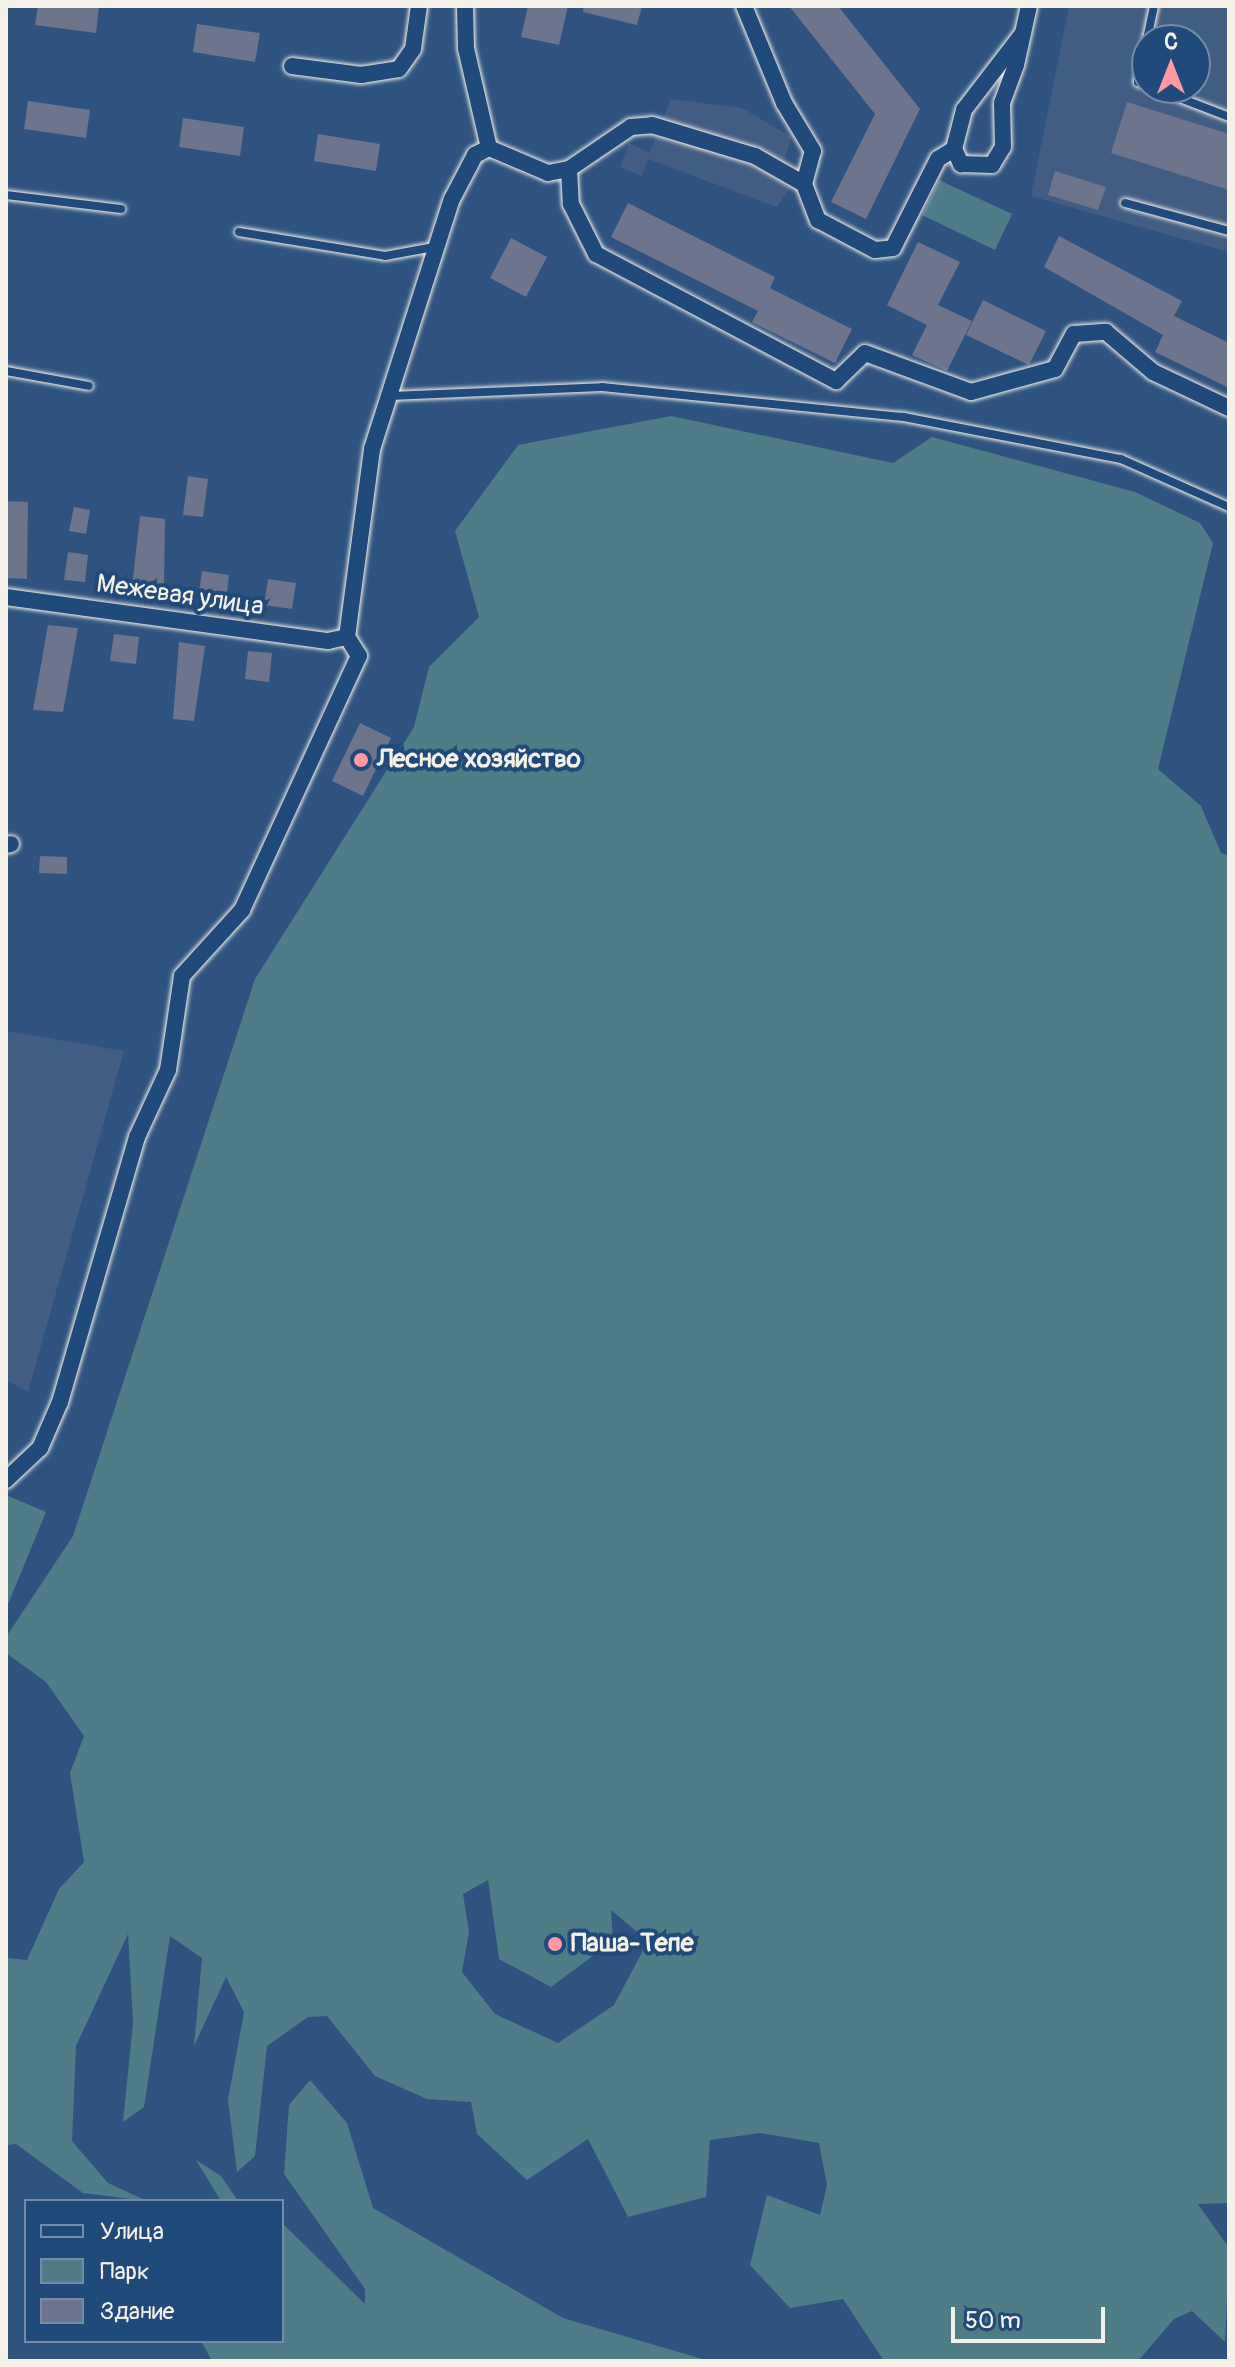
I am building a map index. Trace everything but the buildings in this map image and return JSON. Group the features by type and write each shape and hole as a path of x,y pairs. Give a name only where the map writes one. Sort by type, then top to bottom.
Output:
{"street":[{"path":"292,66 361,75 399,69 413,49 419,6"},
{"path":"465,6 466,48 489,148"},
{"path":"744,6 784,103 813,151 804,184 818,220 875,250 893,248 938,159 954,149"},
{"path":"1023,33 964,110 954,149 961,164 979,167 997,156 1002,103 1023,33 1029,6"},
{"path":"6,1480 40,1448 60,1402 137,1137 168,1070 182,976 242,910 359,656 347,637 372,449 434,247 475,155 489,148 548,173 569,169 631,127 652,125 755,156 804,184"},
{"path":"569,169 571,204 596,254 836,381 865,353 971,392 1055,369 1074,334 1106,332 1153,372 1229,408"},
{"name":"Межевая улица","path":"6,597 328,641 347,637"}],"lane":[{"path":"1195,104 1229,117"},
{"path":"6,195 121,209"},
{"path":"1125,203 1229,231"},
{"path":"239,232 385,256 434,247"},
{"path":"6,371 89,386"},
{"path":"390,396 602,387 904,417 1121,459 1229,507"}],"shaded area":[{"path":"1069,6 1229,6 1229,252 1031,196"},
{"path":"671,99 742,108 791,137 781,176 793,183 777,207 648,159 642,176 620,167 629,143 649,153"},
{"path":"6,1031 124,1051 28,1392 6,1380"}],"green space":[{"path":"939,180 1012,214 995,250 922,215"},
{"path":"671,416 893,463 932,437 1135,492 1200,523 1213,543 1158,769 1201,806 1221,853 1229,856 1229,2203 1198,2204 1229,2248 1225,2342 1192,2311 1174,2319 1138,2361 884,2361 843,2299 790,2308 750,2265 767,2195 820,2215 827,2185 819,2143 760,2133 710,2140 706,2197 628,2217 588,2139 527,2180 477,2134 471,2102 427,2099 375,2076 327,2016 308,2017 267,2046 255,2156 237,2172 228,2100 244,2012 226,1977 194,2046 202,1958 170,1936 144,2107 123,2122 133,2023 128,1934 76,2046 72,2141 108,2183 143,2199 83,2193 16,2144 6,2145 6,1958 27,1960 59,1889 84,1862 70,1773 84,1736 46,1682 6,1653 6,1637 73,1536 255,979 414,727 429,667 479,617 455,531 518,445","holes":["488,1880 499,1959 551,1987 613,1941 611,1910 648,1941 614,2005 558,2043 495,2014 462,1972 469,1932 463,1894"]},
{"path":"6,1495 46,1512 6,1609"},
{"path":"310,2080 347,2123 373,2208 563,2318 709,2361 212,2361 202,2343 284,2343 284,2225 365,2304 365,2289 284,2174 289,2105"},
{"path":"196,2160 221,2176 237,2199 220,2199"}],"place":[{"name":"Лесное хозяйство","path":"361,760"},
{"name":"Паша-Тепе","path":"555,1944"}]}
